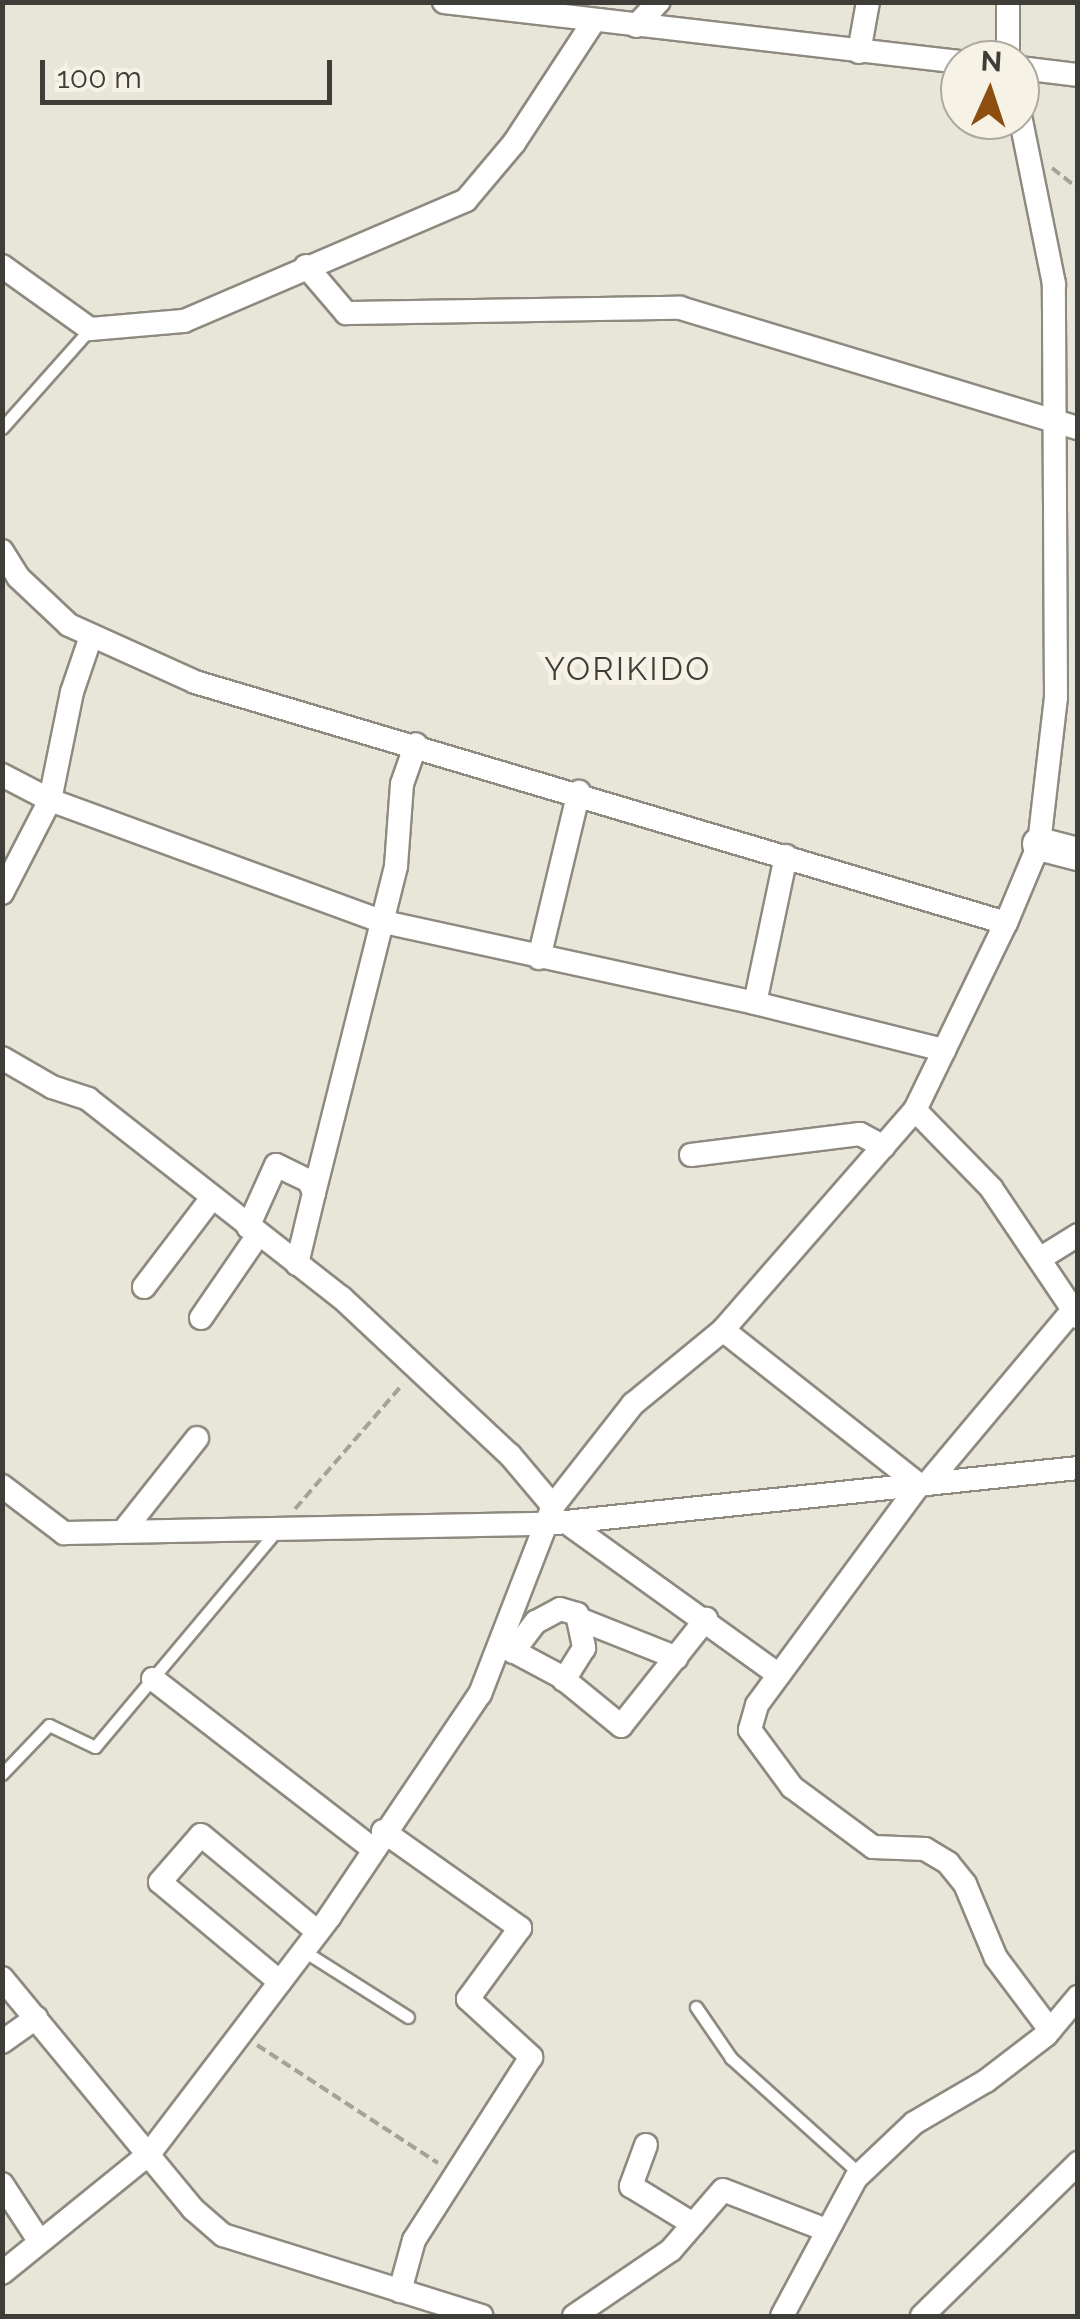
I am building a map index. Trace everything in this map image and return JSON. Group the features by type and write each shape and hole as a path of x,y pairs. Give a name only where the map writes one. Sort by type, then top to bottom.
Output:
{"street":[{"path":"444,2 592,24 940,60"},
{"path":"636,26 658,2"},
{"path":"858,52 868,2"},
{"path":"1008,2 1008,40"},
{"path":"2,266 90,328 184,321 466,200 514,144 592,24"},
{"path":"1040,70 1078,75"},
{"path":"2,2273 149,2154 311,1942 480,1694 507,1648 555,1518 633,1404 723,1330 915,1110 1006,923 1039,844 1056,696 1068,425 1054,284 1025,140"},
{"path":"306,266 346,313 680,308 1068,425"},
{"path":"2,552 10,582 90,639 271,707 580,792 1006,923"},
{"path":"2,893 50,800 90,639"},
{"path":"297,1264 396,866 402,784 416,744"},
{"path":"2,775 50,800 380,921 754,1002 944,1050"},
{"path":"539,958 580,792"},
{"path":"1039,844 1078,854"},
{"path":"754,1002 786,856"},
{"path":"2,1058 52,1087 88,1099 297,1264 510,1455 555,1518 706,1619 779,1675"},
{"path":"915,1110 991,1188 1076,1313 923,1485 757,1705 750,1730 765,1758 873,1848 925,1849 948,1864 965,1884 996,1958 1050,2030"},
{"path":"691,1155 860,1134 884,1146"},
{"path":"200,1318 253,1231 276,1165 310,1181 314,1193"},
{"path":"144,1287 211,1199"},
{"path":"1042,1258 1078,1235"},
{"path":"723,1330 923,1485"},
{"path":"125,1529 198,1438"},
{"path":"2,1486 64,1533 555,1518 1078,1468"},
{"path":"507,1648 536,1622 560,1609 678,1658"},
{"path":"564,1680 584,1648 580,1619"},
{"path":"507,1648 564,1680 621,1726 706,1619"},
{"path":"152,1678 377,1840 520,1928 468,1999 531,2058 414,2240 400,2292"},
{"path":"280,1982 160,1882 202,1835 311,1942"},
{"path":"2,1978 149,2154 222,2234 482,2316"},
{"path":"782,2316 860,2174 914,2123 986,2081 1050,2030 1078,1997"},
{"path":"2,2042 36,2018"},
{"path":"646,2145 631,2186 693,2224"},
{"path":"922,2316 1078,2162"},
{"path":"2,2184 40,2242"},
{"path":"574,2316 671,2250 723,2190 826,2230"}],"lane":[{"path":"2,428 90,328"},
{"path":"2,1774 49,1725 96,1747 279,1528"},
{"path":"311,1942 408,2018"},
{"path":"696,2007 731,2058 860,2174"}],"path":[{"path":"279,1528 417,1368"},
{"path":"241,2034 455,2174"}],"district":[{"name":"YORIKIDO","path":"628,669"}]}
